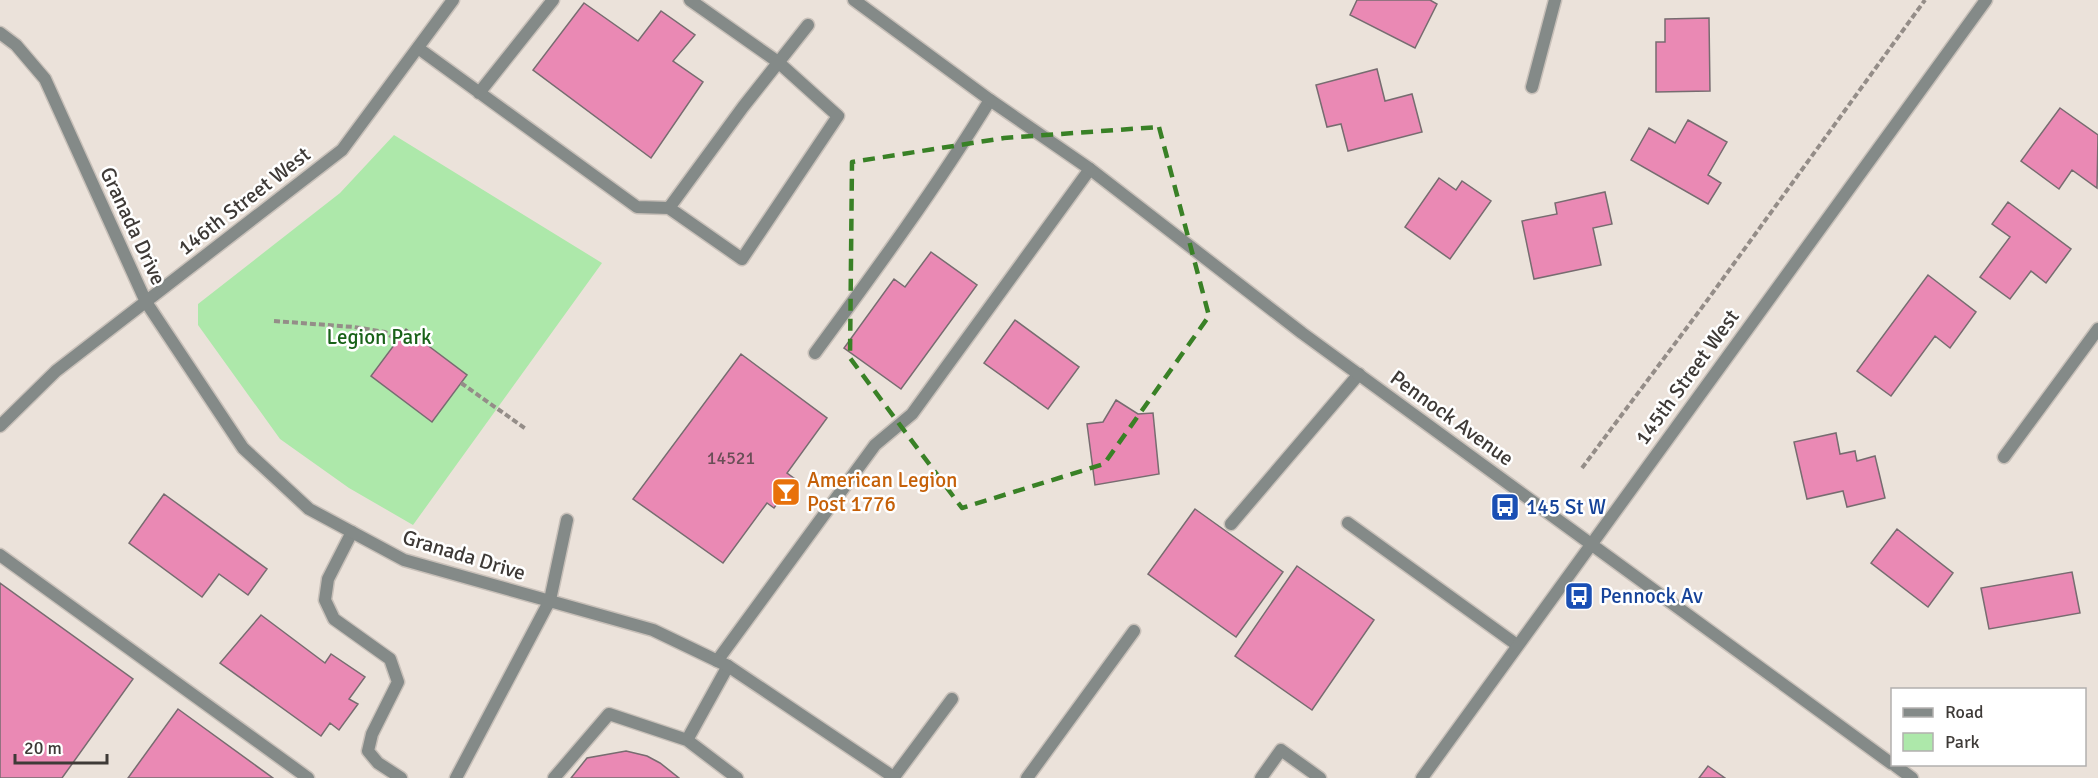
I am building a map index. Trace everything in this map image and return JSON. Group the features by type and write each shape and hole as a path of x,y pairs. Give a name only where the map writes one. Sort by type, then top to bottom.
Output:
{"street":[{"name":"146th Street West","path":"0,426 56,371 342,150 453,0"},
{"path":"479,93 553,0"},
{"path":"418,48 637,207 669,208 742,259 838,116 778,62 690,0"},
{"name":"Pennock Avenue","path":"854,0 990,100 1090,169 1302,333 1891,763"},
{"path":"1532,87 1555,0"},
{"name":"145th Street West","path":"1422,778 1986,0"},
{"path":"669,208 743,106 808,25"},
{"name":"Granada Drive","path":"0,33 15,45 45,79 146,302 243,448 309,509 404,560 652,630 722,664 894,778"},
{"path":"815,353 891,250 966,140 990,100"},
{"path":"687,740 722,664 875,445 912,414 1090,169"},
{"path":"2004,457 2098,329"},
{"path":"1231,524 1359,374"},
{"path":"461,776 550,600 567,520"},
{"path":"1348,524 1517,645"},
{"path":"352,532 328,579 325,600 334,619 390,658 398,682 372,734 368,750 378,763 401,778"},
{"path":"0,555 308,778"},
{"path":"1027,778 1134,631"},
{"path":"894,778 952,699"},
{"path":"554,778 609,714 687,740 737,778"},
{"path":"1261,778 1281,750 1320,778"},
{"name":"Pennock Avenue","path":"1896,766 1912,778"}],"path":[{"path":"1582,468 1706,302 1925,0"},
{"path":"274,321 354,327 385,332 398,341"},
{"path":"460,383 526,429"}],"highlighted area":[{"path":"1159,127 1209,316 1104,464 962,508 850,358 852,162 1004,138"}],"green space":[{"name":"Legion Park","path":"394,135 602,263 413,525 349,488 280,439 198,325 198,304 340,193"}],"building":[{"path":"1357,0 1430,0 1437,4 1415,48 1350,15"},
{"path":"584,3 638,41 661,11 695,35 673,61 703,82 651,158 533,70"},
{"path":"1709,18 1710,91 1656,92 1656,42 1665,42 1665,19"},
{"path":"1377,69 1385,101 1412,94 1422,132 1348,151 1341,124 1327,127 1316,85"},
{"path":"2060,108 2098,135 2097,188 2072,170 2059,189 2021,161"},
{"path":"1688,120 1727,142 1708,175 1721,183 1708,204 1631,160 1649,128 1675,143"},
{"path":"1439,178 1456,190 1462,181 1491,201 1450,259 1405,227"},
{"path":"1605,192 1612,224 1593,228 1601,265 1534,279 1522,221 1557,214 1555,203"},
{"path":"2008,202 2071,249 2046,283 2031,271 2010,299 1980,277 2010,237 1992,224"},
{"path":"931,252 977,285 901,389 844,348 894,279 905,287"},
{"path":"1928,275 1976,312 1950,348 1935,336 1891,396 1857,371"},
{"path":"1015,320 1079,367 1048,409 984,363"},
{"path":"406,329 467,375 432,422 371,376"},
{"path":"741,354 827,418 787,473 795,479 774,508 767,503 723,563 633,499"},
{"path":"1116,400 1138,414 1153,413 1159,474 1095,485 1087,424 1103,422"},
{"path":"1836,433 1840,454 1855,451 1857,461 1875,456 1885,498 1847,507 1843,491 1807,499 1794,442"},
{"path":"164,494 267,569 248,595 219,574 202,597 129,543"},
{"path":"1195,509 1283,572 1236,637 1148,574"},
{"path":"1897,529 1953,573 1928,607 1871,563"},
{"path":"1297,566 1374,620 1312,710 1235,656"},
{"path":"2072,572 2080,613 1989,629 1981,588"},
{"path":"0,583 133,679 62,778 0,778"},
{"path":"261,615 325,663 331,654 365,677 349,699 358,704 339,730 330,723 321,736 220,663"},
{"path":"178,709 273,778 128,778"},
{"path":"626,751 647,756 679,778 571,778 587,758"},
{"path":"1708,766 1725,778 1699,778"}],"place":[{"name":"American Legion Post 1776","path":"786,492"},
{"name":"145 St W","path":"1505,507"},
{"name":"Pennock Av","path":"1579,596"}]}
